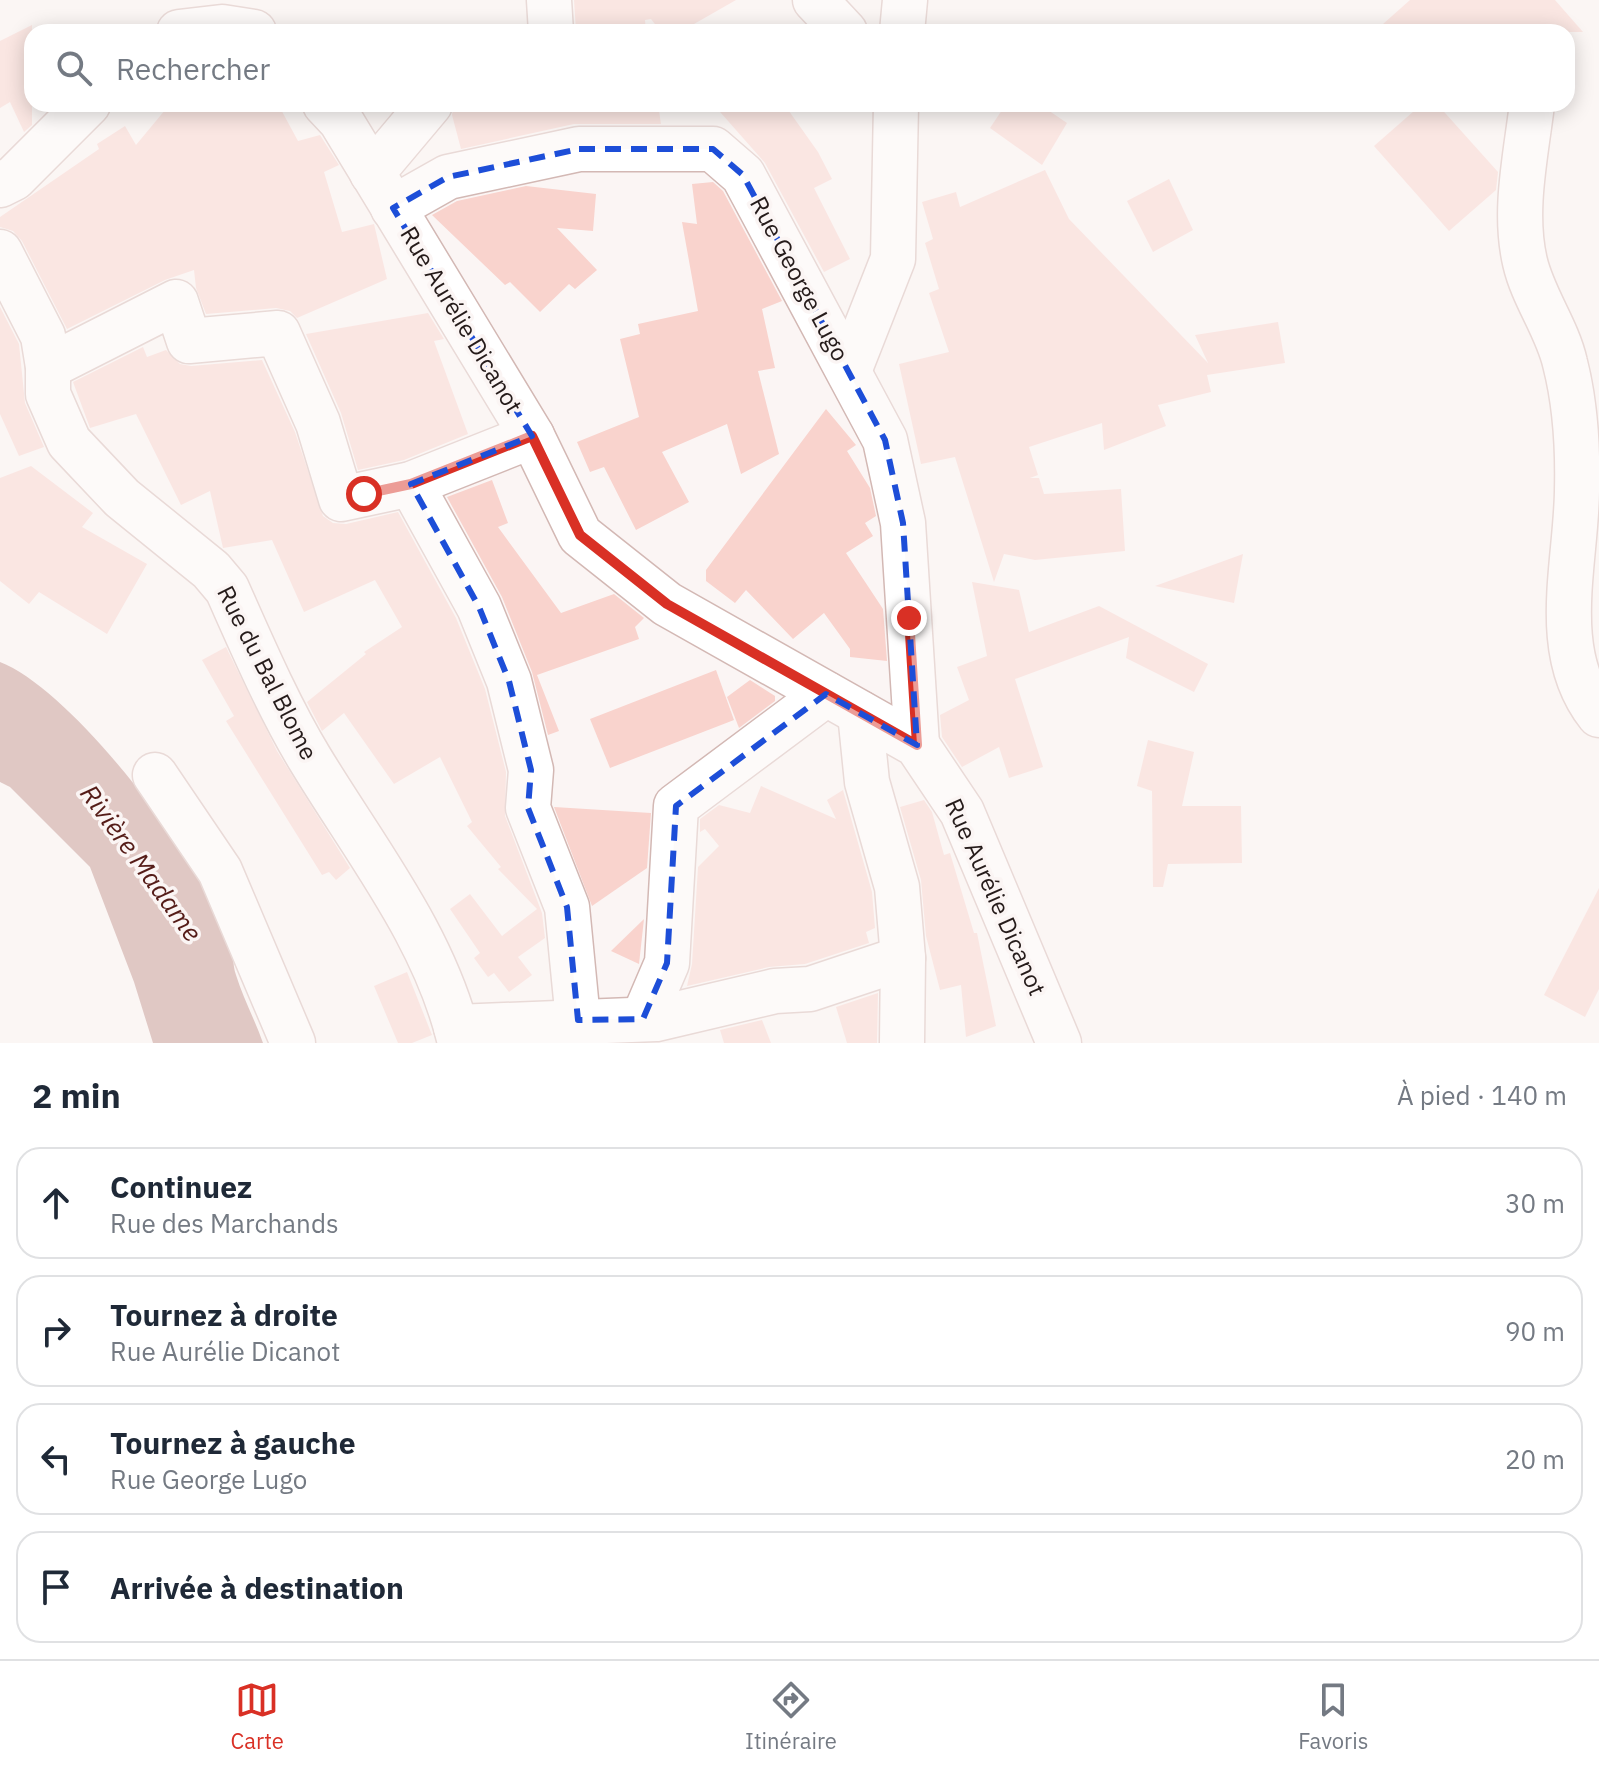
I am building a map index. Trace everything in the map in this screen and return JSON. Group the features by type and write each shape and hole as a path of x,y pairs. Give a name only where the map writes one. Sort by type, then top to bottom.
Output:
{"street":[{"path":"259,24 267,0"},
{"path":"549,0 550,24"},
{"path":"815,0 838,24"},
{"path":"903,24 905,0"},
{"path":"0,185 14,178 80,112"},
{"name":"Rue Aurélie Dicanot","path":"333,112 341,121 532,436 580,535 667,604 917,745 962,812 1059,1043"},
{"path":"383,191 426,112"},
{"path":"849,371 893,259 896,112"},
{"path":"1531,112 1520,229 1525,263 1565,361 1577,489 1569,618 1573,669 1586,699 1599,715"},
{"name":"Rue George Lugo","path":"383,191 579,149 713,149 743,175 885,440 903,523 917,745"},
{"name":"Rue du Bal Blome","path":"0,252 43,336 48,394 69,442 84,462 122,498 211,570 227,589 308,756 395,891 451,1002 458,1035"},
{"path":"48,367 176,302 189,341 278,333 318,423 341,499 411,484 532,436"},
{"path":"411,484 479,607 509,681 531,770 528,808 567,907 578,1020"},
{"path":"643,1019 667,963 676,806 843,704 897,887 903,958 902,1043"},
{"path":"155,775 220,871 293,1043"},
{"path":"458,1035 578,1020 643,1019 775,991 810,989 903,958"}],"highlighted area":[{"path":"579,149 713,149 743,175 885,440 903,523 917,745 826,694 676,806 667,963 643,1019 578,1020 567,907 528,808 531,770 509,681 479,607 411,484 532,436 393,208 448,177"}],"water":[{"name":"Rivière Madame","path":"0,662 30,679 64,707 99,742 165,826 215,906 230,939 239,984 263,1043 153,1043 134,982 90,867 10,787 0,782"}],"building":[{"path":"574,0 736,0 694,24 655,24 651,19 645,20 645,24 576,24"},
{"path":"1410,0 1555,0 1583,32 1575,32 1575,24 1383,24"},
{"path":"24,29 24,112 32,112 32,125 24,132 10,102 0,108 0,41"},
{"path":"163,112 282,112 298,141 320,135 339,165 324,172 342,232 374,224 387,279 297,318 290,311 276,308 206,314 196,288 194,270 165,280 67,329 22,241 13,231 0,227 0,217 99,149 97,144 125,126 136,145"},
{"path":"453,112 659,112 661,124 574,124 461,149"},
{"path":"720,112 790,112 818,152 832,179 814,188 850,259 824,272 765,163"},
{"path":"1001,112 1051,112 1067,123 1042,165 990,128"},
{"path":"1413,112 1444,112 1498,172 1496,190 1449,231 1374,146"},
{"path":"1045,170 1069,219 1208,363 1195,335 1278,322 1285,363 1207,375 1211,392 1158,405 1166,426 1104,450 1102,423 1029,447 1038,475 1030,478 1039,478 1044,494 1121,489 1125,551 1035,560 1004,554 994,582 955,457 921,464 899,364 949,352 929,293 939,289 925,243 933,239 922,202 956,192 960,207"},
{"path":"1169,179 1193,230 1153,252 1127,201"},
{"path":"713,182 723,191 782,301 762,309 775,368 758,371 779,454 741,474 727,424 662,452 689,502 636,530 604,467 590,472 577,442 639,417 620,339 640,334 638,324 698,311 682,222 697,224 692,184"},
{"path":"526,186 596,194 593,231 557,228 597,270 575,289 569,284 540,312 510,282 505,285 432,215 457,201"},
{"path":"0,307 19,344 25,403 44,447 19,456 0,414"},
{"path":"428,313 444,339 434,341 468,434 404,460 358,470 341,413 306,334"},
{"path":"143,347 147,357 166,350 180,364 191,366 262,360 295,432 323,516 333,523 346,524 398,512 456,618 485,689 506,772 505,816 542,913 545,938 518,957 532,975 509,992 494,973 488,977 474,958 480,953 450,909 470,894 502,936 537,909 498,869 501,867 467,826 472,822 440,757 394,784 344,713 322,731 307,702 366,654 364,652 402,627 375,580 304,612 272,540 223,548 210,491 181,505 136,414 90,428 73,382"},
{"path":"826,409 856,445 847,451 870,488 876,516 865,523 873,536 846,553 883,609 887,661 850,657 850,649 824,613 793,639 746,590 735,603 706,581 706,570"},
{"path":"31,466 93,513 82,527 147,564 107,634 39,592 29,604 0,581 0,478"},
{"path":"492,480 508,523 498,527 561,613 614,594 644,618 635,627 639,639 537,675 559,731 548,735 532,672 502,597 447,497"},
{"path":"1243,554 1234,603 1155,586"},
{"path":"972,582 1019,590 1029,632 1099,606 1208,664 1194,692 1126,658 1129,637 1015,679 1043,767 1009,778 999,747 962,767 942,737 940,715 969,700 957,667 987,656"},
{"path":"226,647 277,751 350,868 336,880 329,872 322,875 226,721 234,716 202,660"},
{"path":"716,670 734,720 610,768 590,719"},
{"path":"750,680 775,696 775,701 739,728 727,697"},
{"path":"1148,740 1194,752 1182,806 1241,806 1242,863 1168,864 1163,887 1153,887 1152,791 1137,786"},
{"path":"761,786 836,819 827,800 843,790 872,892 875,928 866,932 869,943 805,964 769,967 687,986 692,964 698,867 719,846 705,829 700,832 700,819 719,805 750,813"},
{"path":"924,800 932,812 944,855 950,853 974,933 977,933 996,1026 966,1037 961,985 940,990 926,936 921,880 900,807"},
{"path":"554,807 651,813 647,868 592,906"},
{"path":"1599,888 1599,989 1585,1017 1544,995"},
{"path":"644,919 639,964 611,951"},
{"path":"407,972 432,1035 412,1043 398,1043 374,986"},
{"path":"878,993 877,1043 847,1043 836,1007"},
{"path":"762,1020 771,1043 724,1043 720,1030"}],"route":[{"path":"364,494 411,484 532,436 580,535 667,604 917,745 909,618"}]}
